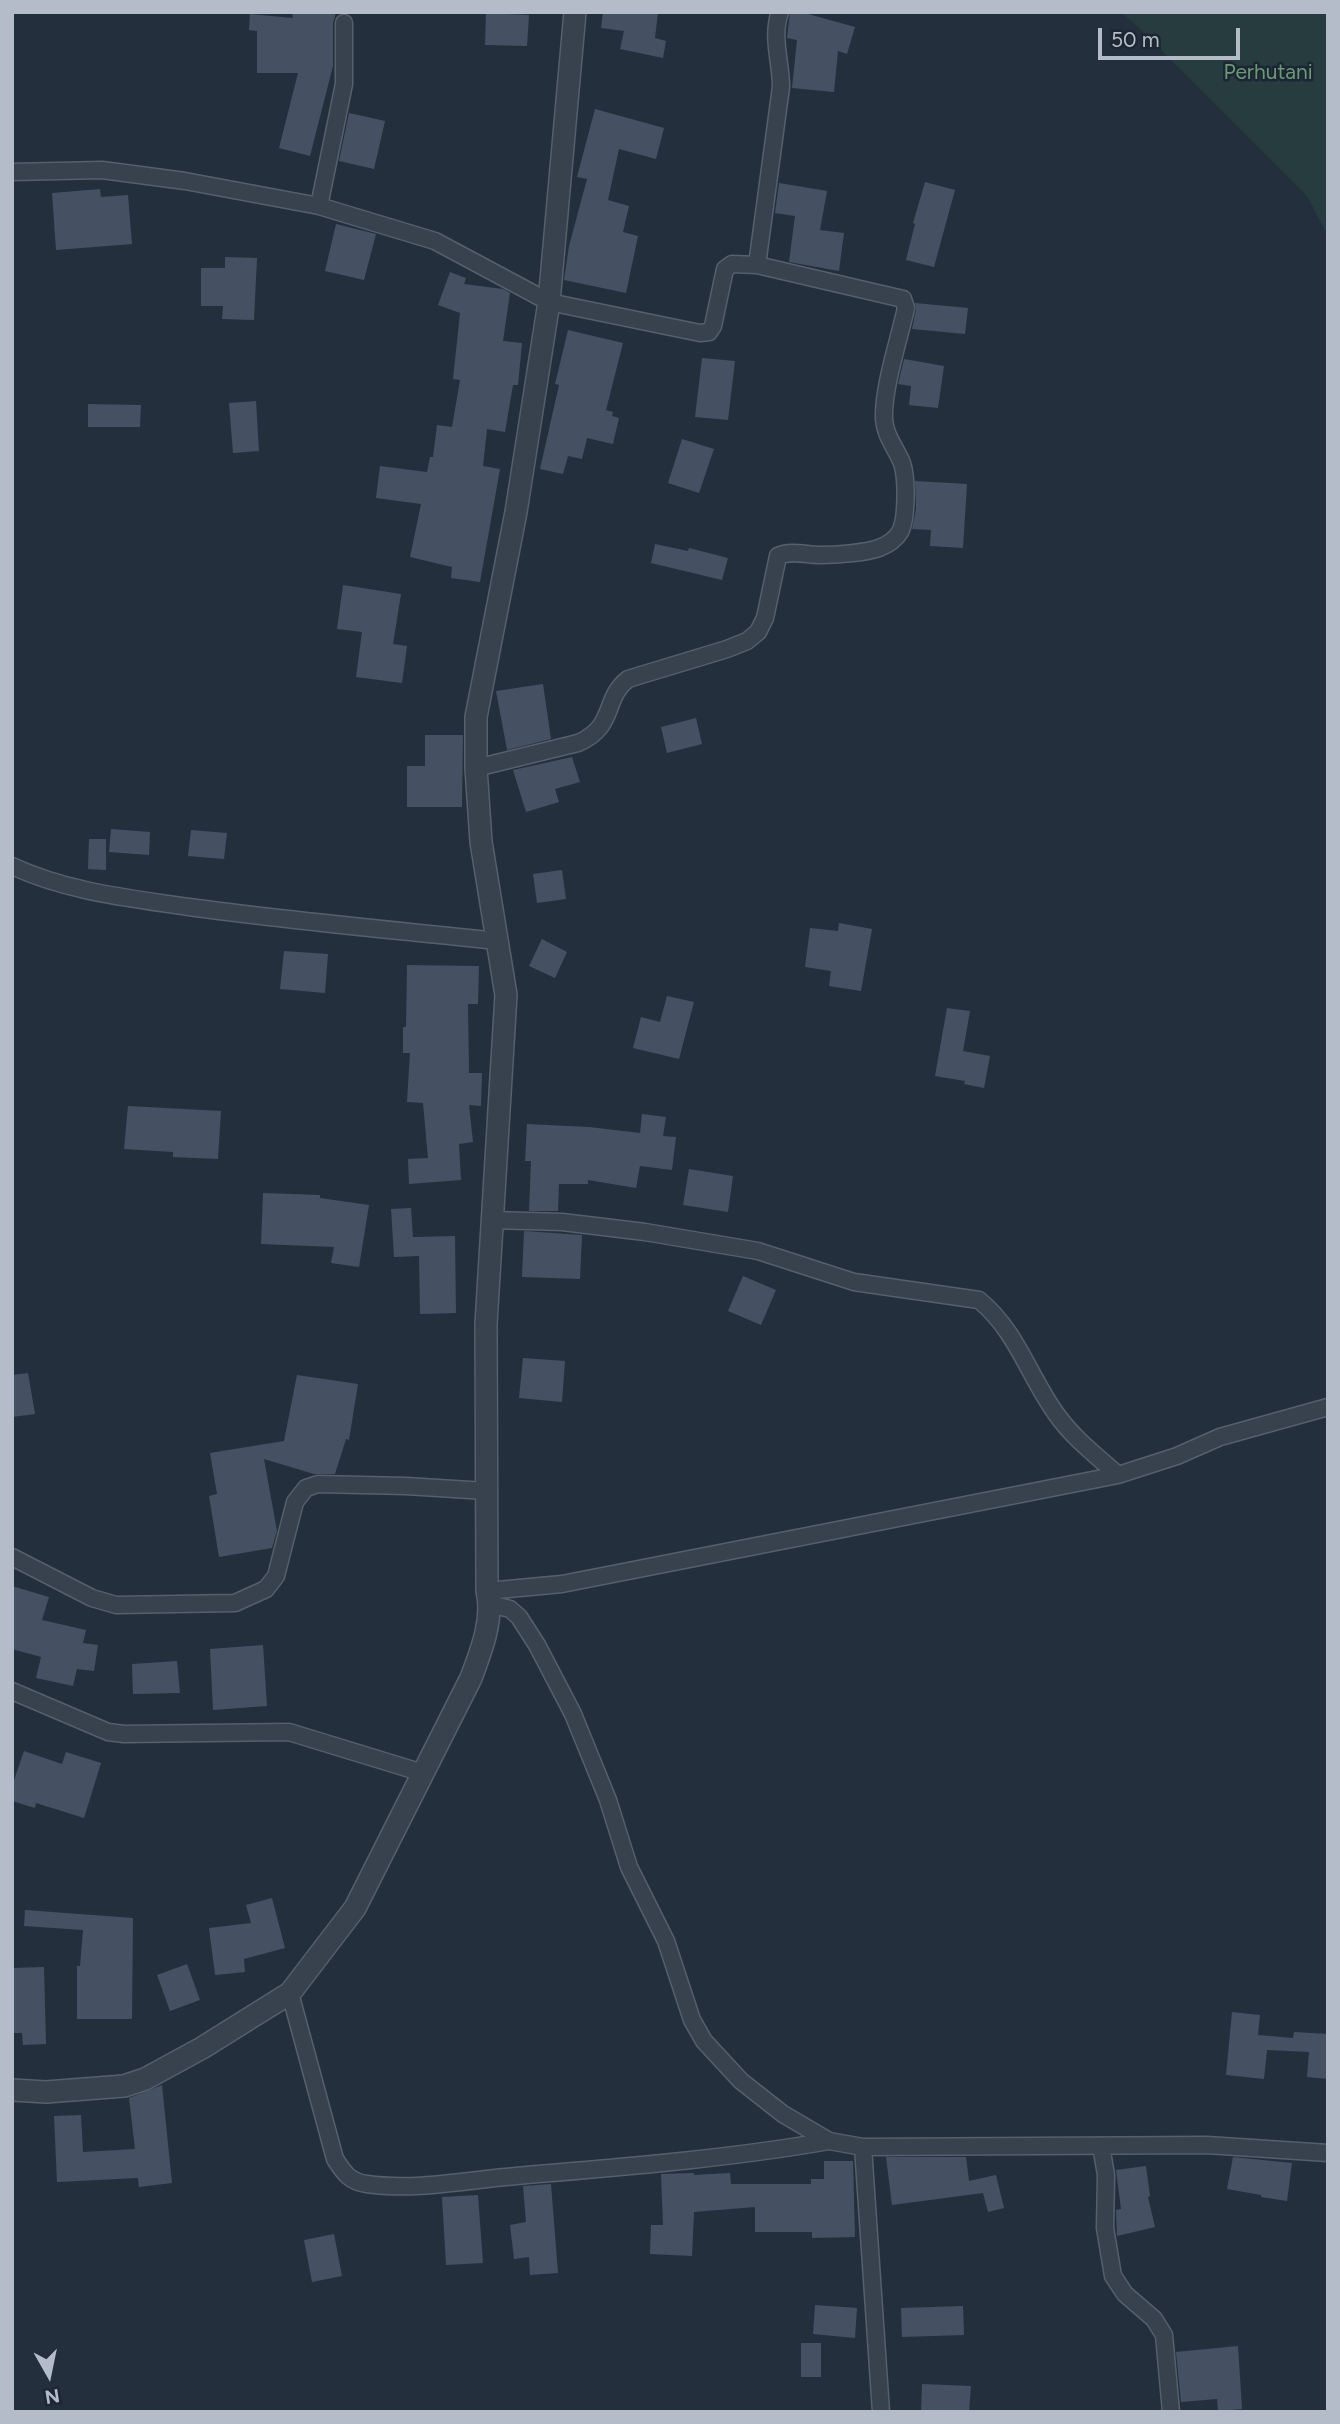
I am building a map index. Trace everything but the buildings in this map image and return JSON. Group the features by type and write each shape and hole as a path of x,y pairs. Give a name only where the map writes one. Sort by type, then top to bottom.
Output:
{"street":[{"path":"12,2090 46,2092 124,2086 145,2079 202,2048 290,1993 355,1908 471,1678 483,1647 489,1597 486,1324 506,995 481,842 476,717 516,512 549,302 570,93 575,12"},
{"path":"757,265 782,87 774,34 780,12"},
{"path":"319,206 344,84 344,23"},
{"path":"12,173 102,170 185,181 319,206 435,241 549,302 705,333 713,326 726,267 732,264 757,265 900,297 905,302 884,420 888,438 902,465 904,521 900,533 892,541 876,549 822,555 786,553 778,556 765,618 758,632 747,641 628,679 618,687 608,714 589,738 476,768"},
{"path":"12,866 36,877 103,895 257,916 497,941"},
{"path":"492,1220 562,1222 645,1232 758,1251 854,1282 979,1300 992,1310 1021,1350 1055,1413 1072,1434 1118,1475"},
{"path":"489,1597 1118,1475 1177,1456 1220,1437 1328,1408"},
{"path":"12,1557 92,1598 116,1605 235,1603 266,1590 276,1576 295,1502 306,1488 318,1484 486,1491"},
{"path":"489,1597 519,1617 537,1645 573,1714 608,1800 629,1867 666,1941 692,2020 704,2041 741,2081 783,2113 829,2141"},
{"path":"12,1691 108,1732 289,1732 423,1773"},
{"path":"290,1993 335,2159 347,2178 364,2184 400,2186 607,2168 829,2141 863,2147 1207,2145 1328,2153"},
{"path":"1101,2146 1106,2175 1105,2228 1113,2276 1125,2294 1154,2319 1164,2334 1171,2412"},
{"path":"863,2147 881,2412"}],"green space":[{"name":"Perhutani","path":"1121,12 1328,12 1328,236 1307,196"}]}
